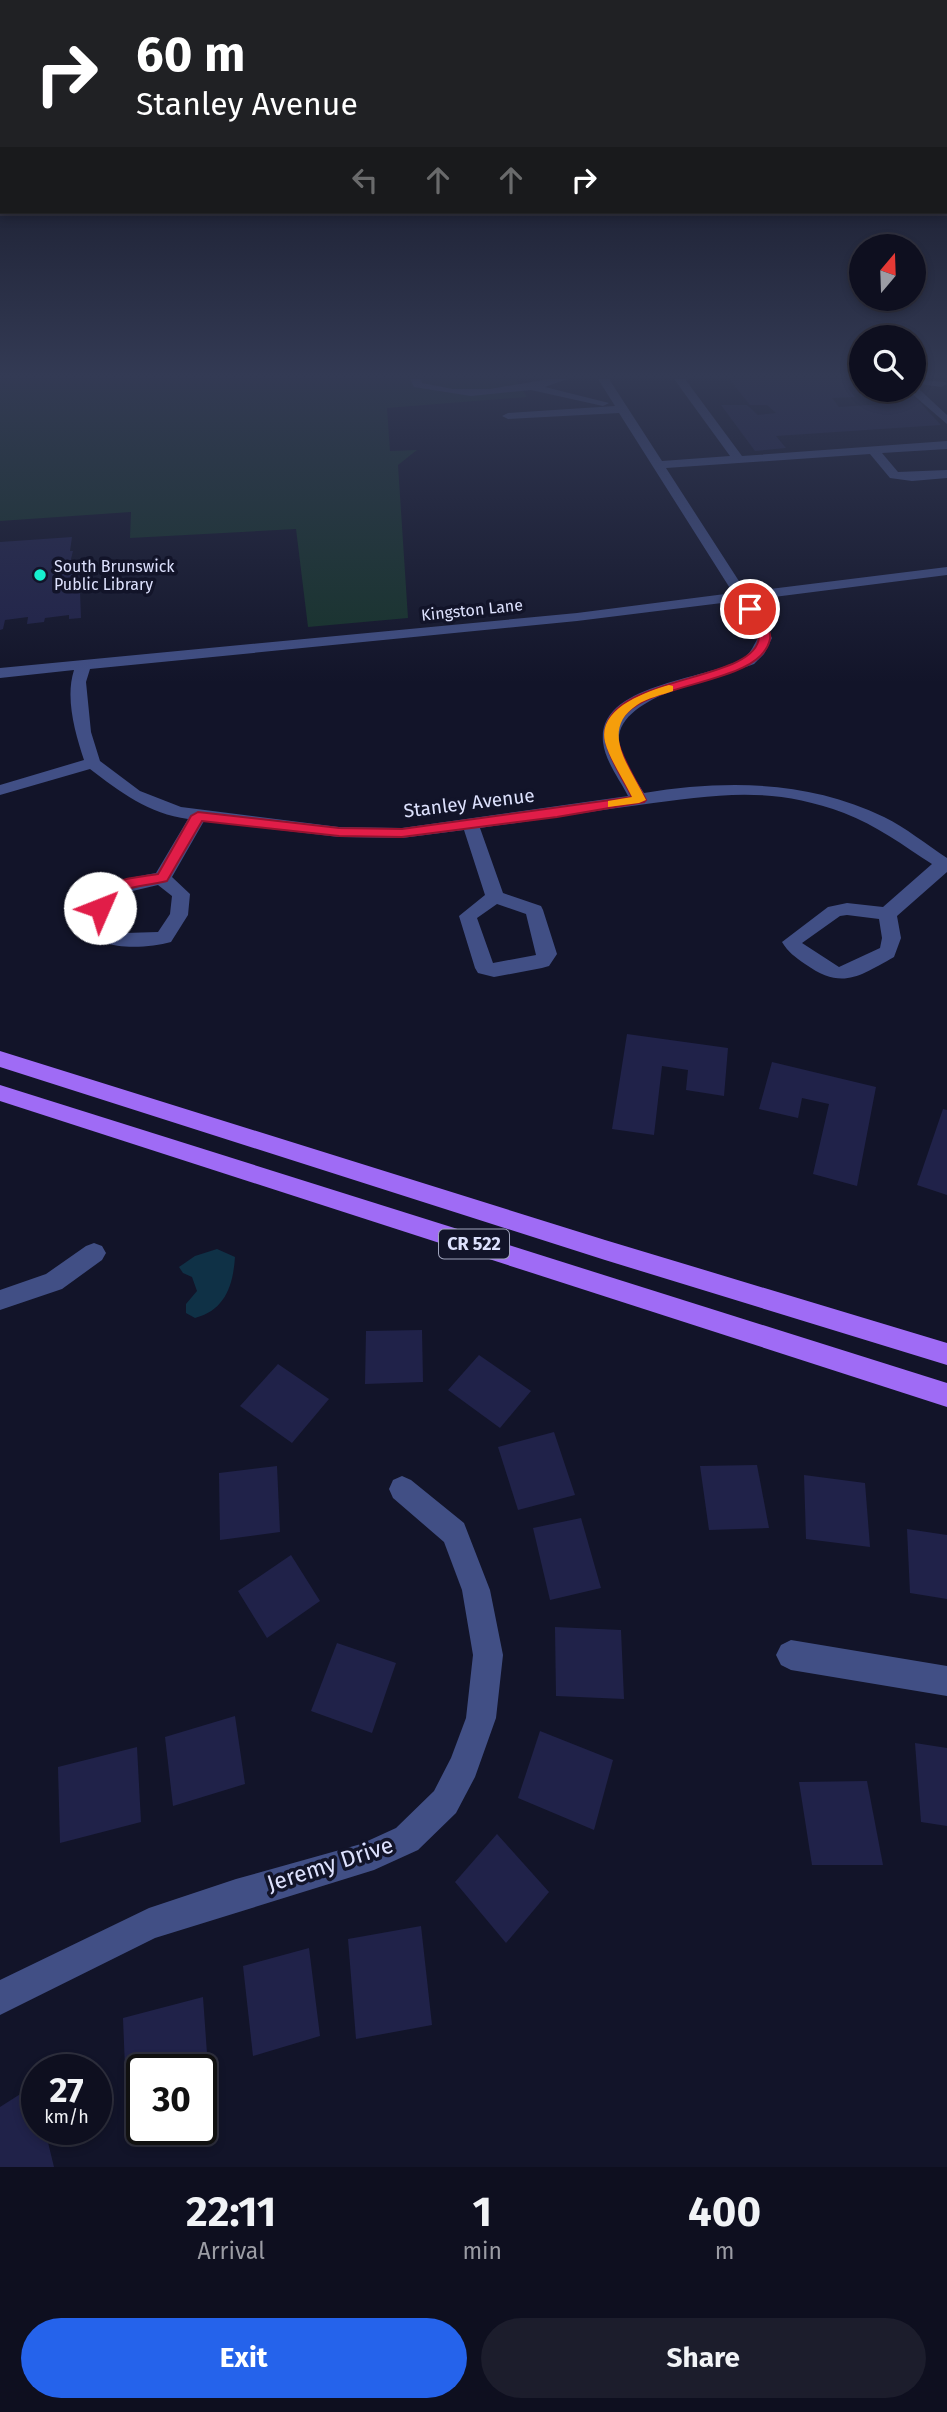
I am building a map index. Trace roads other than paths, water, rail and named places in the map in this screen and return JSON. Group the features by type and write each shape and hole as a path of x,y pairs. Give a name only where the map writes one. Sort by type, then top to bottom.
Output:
{"main road":[{"name":"CR 522","path":"0,1059 605,1250 947,1354"},
{"name":"CR 522","path":"0,1093 947,1395"}],"street":[{"path":"639,800 611,742 615,720 623,710 648,695 737,666 757,654 765,638 763,630 668,480"},
{"name":"Kingston Lane","path":"0,673 577,617 946,572"},
{"path":"0,790 93,763 83,733 78,682 84,664"},
{"name":"Stanley Avenue","path":"93,763 134,795 178,812 368,833 402,833 735,788 793,793 850,809 880,822 945,865"},
{"path":"162,878 181,894 178,915 164,937 143,942 100,934 89,925 110,891 123,885 162,878 198,816"},
{"path":"470,824 495,897"},
{"path":"887,914 892,937 887,951 845,975 834,975 794,947 791,942 835,911 887,914 945,865"},
{"path":"495,897 534,910 547,954 542,961 494,970 485,968 468,916 495,897"},
{"path":"0,1300 54,1282 94,1253"},
{"name":"Jeremy Drive","path":"0,1998 149,1924 236,1895 363,1859 407,1839 445,1802 464,1766 481,1718 488,1655 476,1591 454,1533 402,1489"},
{"path":"791,1655 947,1681"}],"water":[{"path":"217,1249 235,1257 232,1278 220,1303 195,1318 186,1313 186,1304 197,1291 192,1277 183,1273 179,1267 195,1256"}],"place":[{"name":"South Brunswick Public Library","path":"40,575"}]}
